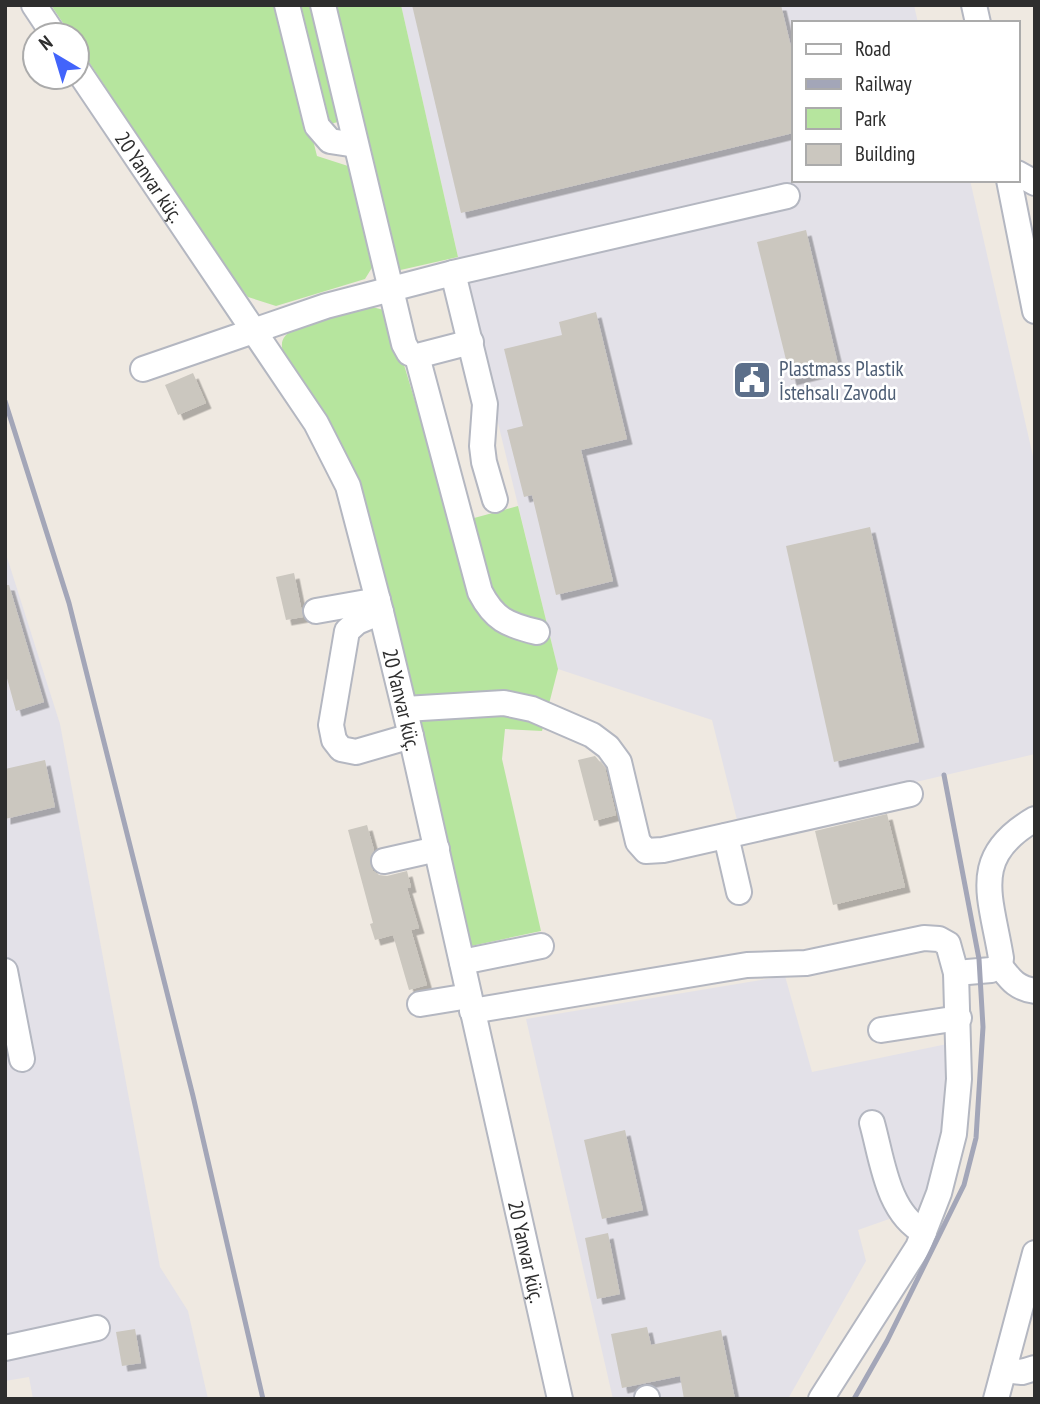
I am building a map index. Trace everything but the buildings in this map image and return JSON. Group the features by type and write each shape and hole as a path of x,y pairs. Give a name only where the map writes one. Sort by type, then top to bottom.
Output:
{"street":[{"path":"34,5 45,21"},
{"path":"287,5 317,126 330,141 356,145"},
{"path":"323,5 404,344 409,353 417,356 471,342"},
{"name":"20 Yanvar küç.","path":"91,90 316,424 348,486 405,709 560,1399"},
{"path":"1019,174 1035,183"},
{"path":"1009,182 1035,311"},
{"path":"144,369 326,306 453,273 788,196"},
{"path":"453,273 485,404 482,446 495,500"},
{"path":"417,356 480,592 489,609 503,621 517,628 537,632"},
{"path":"316,611 380,606"},
{"path":"380,606 347,631 331,725 334,740 341,749 356,752 411,736"},
{"path":"405,709 504,703 532,709 592,736 608,747 619,762 638,842 646,851 663,850 910,794"},
{"path":"1035,820 1002,843 990,868 989,882 1000,966 1014,985 1035,991"},
{"path":"726,836 739,892"},
{"path":"384,861 437,849"},
{"path":"420,1004 471,1003 747,965 806,963 924,938 939,939 948,944 956,973 959,1079 954,1134 939,1193 918,1247 821,1399"},
{"path":"461,962 541,946"},
{"path":"956,973 991,970 1000,966"},
{"path":"5,971 22,1059"},
{"path":"881,1030 958,1018"},
{"path":"872,1123 892,1194 912,1226 924,1231"},
{"path":"996,1399 1035,1253"},
{"path":"5,1348 96,1328"},
{"path":"1004,1370 1022,1372 1035,1368"}],"shaded area":[{"name":"Plastmass Plastik İstehsalı Zavodu","path":"401,5 914,5 918,21 792,21 792,182 970,182 1035,465 1035,754 738,824 712,720 558,669 467,296"},
{"path":"5,551 60,724 160,1267 188,1311 208,1399 33,1399 29,1377 5,1381"},
{"path":"785,976 812,1072 947,1044 946,1116 923,1207 858,1230 866,1261 788,1399 613,1399 526,1019"}],"green space":[{"path":"51,5 279,5 317,156 348,166 372,249 373,266 365,279 276,306 248,297 226,269 91,65 91,21 62,21"},
{"path":"300,5 316,5 346,120 330,124"},
{"path":"332,5 401,5 458,257 396,271"},
{"path":"372,307 384,310 392,325 452,524 518,506 558,669 542,731 505,729 502,759 541,931 471,946 401,639 367,508 332,425 284,355 282,346 283,339 295,328"}],"railway":[{"path":"5,401 69,603 193,1096 263,1399"},
{"path":"854,1399 887,1341 964,1185 976,1138 983,1027 979,959 944,775"}],"place":[{"name":"Plastmass Plastik İstehsalı Zavodu","path":"752,380"}]}
